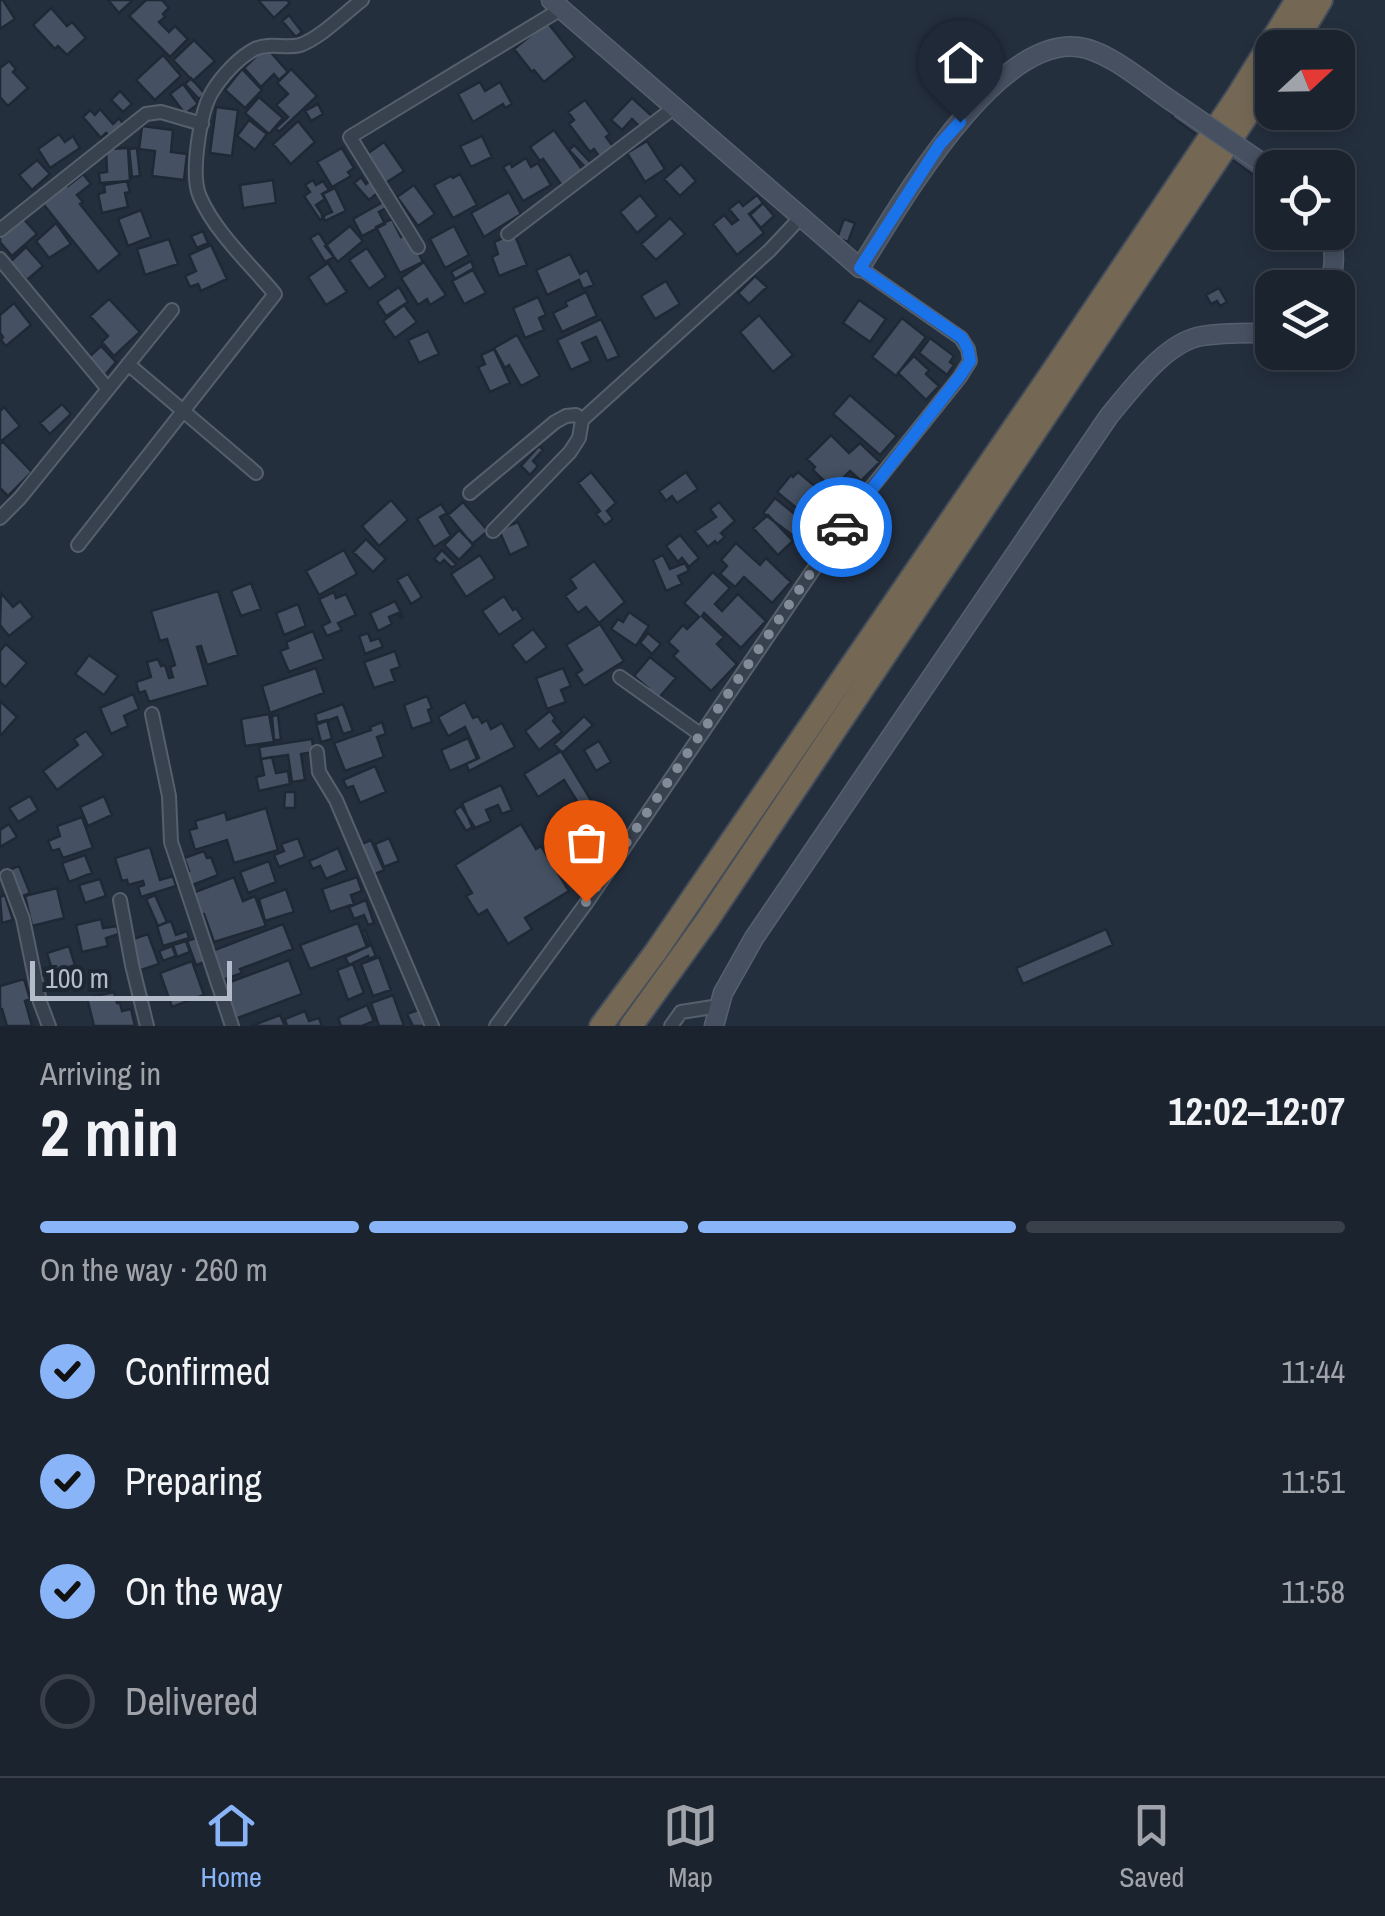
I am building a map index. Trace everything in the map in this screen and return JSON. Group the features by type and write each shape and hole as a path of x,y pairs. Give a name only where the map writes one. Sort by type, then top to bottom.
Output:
{"highway":[{"path":"601,1026 655,954 1033,400 1297,0"},
{"path":"1303,30 1321,0"},
{"path":"631,1026 706,922 1255,103"}],"street":[{"path":"78,544 275,294 221,231 198,194 196,158 212,92 250,52 265,46 301,45 362,0"},
{"path":"418,247 350,137 556,4 860,268 962,338 970,361 856,507 586,902 496,1026"},
{"path":"860,268 940,144 1002,77 1060,46 1080,46 1105,56 1255,158"},
{"path":"508,234 674,107"},
{"path":"0,230 146,114 161,112 202,124"},
{"path":"493,531 570,452 579,438 582,420 770,250 801,216"},
{"path":"0,260 108,390"},
{"path":"2,512 20,498 172,310"},
{"path":"714,1026 723,993 754,938 1109,416 1168,352 1188,340 1255,334"},
{"path":"128,364 256,474"},
{"path":"470,493 554,422 576,415 582,420"},
{"path":"620,676 700,734"},
{"path":"152,714 169,796 171,842 232,1026"},
{"path":"317,752 319,772 336,800 432,1026"},
{"path":"7,876 22,918 49,1026"},
{"path":"120,900 147,1026"},
{"path":"671,1026 681,1012 719,1006"}],"building":[{"path":"0,0 15,19 0,29"},
{"path":"108,0 133,0 119,13"},
{"path":"146,0 162,0 169,8 159,22 169,32 175,26 188,39 170,57 129,16"},
{"path":"258,0 287,0 290,3 274,18"},
{"path":"51,8 67,26 72,22 86,38 67,55 58,46 55,49 33,25"},
{"path":"289,15 302,32 296,37 282,21"},
{"path":"547,22 575,57 544,82 514,49"},
{"path":"194,40 215,61 193,81 173,60"},
{"path":"266,47 288,72 279,80 274,74 261,87 244,68"},
{"path":"163,55 181,76 155,100 136,80"},
{"path":"9,61 16,69 13,72 28,88 8,106 0,97 0,68"},
{"path":"242,69 262,90 245,108 225,90"},
{"path":"291,69 317,96 279,132 276,128 288,117 276,105 288,94 277,83"},
{"path":"191,78 205,94 199,99 185,84"},
{"path":"480,82 485,91 500,82 512,104 505,108 503,104 473,122 458,94"},
{"path":"183,84 198,104 185,114 170,94"},
{"path":"120,91 132,104 123,112 111,100"},
{"path":"259,97 283,118 269,134 245,113"},
{"path":"632,98 652,116 641,128 632,119 622,130 611,120"},
{"path":"585,100 610,134 606,137 615,149 601,159 594,149 590,152 569,124 574,120 568,112"},
{"path":"1182,103 1255,155 1255,176 1172,117"},
{"path":"318,104 323,114 311,121 305,111"},
{"path":"216,107 238,110 232,156 210,153"},
{"path":"100,109 113,124 119,118 124,125 101,138 83,117 90,110 95,115"},
{"path":"249,120 267,134 255,150 237,136"},
{"path":"298,121 315,142 291,164 273,144"},
{"path":"142,126 173,130 171,152 187,154 184,180 152,176 155,151 139,149"},
{"path":"554,130 584,172 563,187 530,147"},
{"path":"59,134 65,142 73,136 80,148 50,168 38,149"},
{"path":"482,136 492,157 471,167 460,146"},
{"path":"647,141 665,169 645,182 627,153"},
{"path":"384,142 404,171 384,184 364,156"},
{"path":"574,145 592,164 587,169 569,150"},
{"path":"128,148 130,181 100,183 99,173 107,172 106,149"},
{"path":"137,148 140,176 132,177 129,149"},
{"path":"342,148 354,168 348,172 351,176 332,187 317,162"},
{"path":"526,158 531,167 538,163 551,185 523,201 503,167 510,163 512,167"},
{"path":"37,160 50,174 32,190 19,175"},
{"path":"681,164 696,181 680,196 664,179"},
{"path":"83,174 91,184 77,195 83,202 80,204 120,254 98,272 40,200 64,181 68,186"},
{"path":"460,174 477,205 453,218 434,185"},
{"path":"361,177 366,184 371,180 380,191 369,200 354,183"},
{"path":"273,180 276,203 243,208 240,185"},
{"path":"313,180 316,185 323,181 329,190 316,205 324,217 320,220 304,196 310,192 305,185"},
{"path":"127,181 128,207 102,213 98,194 105,192 104,185"},
{"path":"414,185 435,214 418,226 397,197"},
{"path":"335,188 346,211 325,221 322,216 332,212 323,194"},
{"path":"509,192 521,214 484,237 471,213"},
{"path":"640,195 657,216 637,233 620,212"},
{"path":"757,195 763,203 749,214 764,233 737,255 713,224 724,215 732,224 738,220 729,209 739,201 743,206"},
{"path":"383,202 386,208 379,212 385,224 362,236 353,219"},
{"path":"763,203 774,216 761,228 750,215"},
{"path":"141,210 151,237 128,246 118,219"},
{"path":"21,216 37,234 12,256 0,242 0,235"},
{"path":"670,218 685,234 656,260 641,244"},
{"path":"392,219 401,237 408,233 423,262 400,273 376,227"},
{"path":"844,219 855,223 848,242 837,238"},
{"path":"56,223 71,244 49,258 36,241"},
{"path":"350,226 363,241 338,262 325,246"},
{"path":"454,226 469,255 445,268 430,239"},
{"path":"203,231 208,243 197,248 191,236"},
{"path":"319,233 334,257 325,262 310,238"},
{"path":"514,233 527,265 499,276 492,257 498,254 494,242"},
{"path":"169,239 178,264 145,275 137,249"},
{"path":"211,245 227,279 201,291 198,284 190,287 185,276 196,271 189,255"},
{"path":"26,247 43,266 27,280 10,262"},
{"path":"367,248 386,277 369,289 349,260"},
{"path":"570,254 580,274 587,270 594,285 583,289 579,280 547,295 536,270"},
{"path":"471,261 474,268 455,279 451,272"},
{"path":"424,262 446,295 430,305 427,299 418,305 401,278"},
{"path":"328,263 347,292 326,305 308,277"},
{"path":"473,270 486,293 464,304 452,281"},
{"path":"755,276 767,287 749,304 738,293"},
{"path":"666,281 680,304 655,319 641,296"},
{"path":"399,287 408,302 386,316 377,302"},
{"path":"1219,288 1227,302 1220,306 1217,301 1211,304 1206,295"},
{"path":"586,292 597,316 562,332 553,313"},
{"path":"538,297 546,315 539,318 544,330 525,338 513,308"},
{"path":"109,299 140,332 114,356 102,342 108,336 90,316"},
{"path":"859,300 886,319 870,342 843,323"},
{"path":"14,303 31,325 6,346 1,340 0,315"},
{"path":"404,305 417,322 395,338 383,321"},
{"path":"759,315 793,355 773,372 740,332"},
{"path":"902,318 926,337 896,376 872,357"},
{"path":"601,319 619,356 607,361 596,337 582,343 591,361 571,370 557,340"},
{"path":"428,331 439,354 419,363 408,340"},
{"path":"517,335 540,376 521,386 494,348"},
{"path":"930,338 954,356 950,362 954,365 947,375 919,353"},
{"path":"101,346 116,362 105,375 89,357"},
{"path":"494,349 510,383 490,392 478,367 485,364 481,355"},
{"path":"914,356 939,386 926,400 898,373"},
{"path":"850,395 897,436 880,455 833,414"},
{"path":"62,404 71,414 50,434 40,423"},
{"path":"4,407 20,426 0,442 0,411"},
{"path":"831,435 849,453 860,443 880,462 861,481 850,471 843,478 846,482 835,492 807,459"},
{"path":"3,442 32,472 8,496 0,488"},
{"path":"539,446 543,450 533,461 538,466 530,475 521,466"},
{"path":"591,472 616,503 607,511 613,519 605,525 596,514 600,511 578,483"},
{"path":"686,472 698,489 677,503 672,496 666,501 659,491"},
{"path":"798,472 823,493 805,515 777,492"},
{"path":"825,497 843,514 829,529 811,512"},
{"path":"775,498 807,524 796,538 763,513"},
{"path":"391,500 408,520 379,546 362,526"},
{"path":"463,502 488,531 472,544 448,515"},
{"path":"719,502 735,521 721,533 725,537 708,547 695,531 716,517 710,509"},
{"path":"441,504 447,513 440,517 451,536 434,547 417,519"},
{"path":"768,515 793,541 778,555 753,528"},
{"path":"518,522 529,546 510,555 499,530"},
{"path":"816,525 827,540 808,554 797,539"},
{"path":"459,530 474,545 459,560 444,545"},
{"path":"680,535 699,558 689,567 682,558 678,562 666,546"},
{"path":"366,539 386,559 373,572 353,552"},
{"path":"736,543 760,565 766,558 791,582 772,603 744,577 735,587 720,574 727,566 721,560"},
{"path":"344,550 357,574 319,595 306,571"},
{"path":"442,550 456,564 452,568 444,560 440,564 434,559"},
{"path":"480,555 495,578 466,597 451,574"},
{"path":"663,555 670,569 685,563 689,571 678,576 682,584 666,591 653,560"},
{"path":"594,561 625,602 599,623 586,607 578,613 565,596 576,588 570,579"},
{"path":"713,572 730,588 715,604 722,611 738,594 766,621 741,648 704,613 702,616 724,637 717,644 737,664 711,691 673,656 678,651 668,642 683,625 687,629 699,617 684,603"},
{"path":"408,574 422,597 411,604 397,580"},
{"path":"251,583 261,609 241,616 231,591"},
{"path":"218,591 238,655 207,665 201,646 197,647 208,685 149,702 145,691 139,693 136,682 151,677 147,662 158,659 161,666 165,665 169,678 173,677 170,667 175,665 167,639 160,641 151,611"},
{"path":"334,592 336,598 346,594 356,615 338,623 342,630 327,636 322,626 330,622 319,599"},
{"path":"1,593 13,607 20,601 33,617 9,636 0,625"},
{"path":"504,596 523,619 499,635 482,611"},
{"path":"395,601 403,617 398,613 389,617 392,624 378,631 370,613"},
{"path":"298,604 306,626 284,635 276,613"},
{"path":"629,612 649,626 636,646 611,629 618,619 623,622"},
{"path":"600,624 624,661 584,686 576,674 582,670 566,645"},
{"path":"533,629 547,647 526,663 512,645"},
{"path":"313,631 324,659 289,672 280,651 288,648 286,642"},
{"path":"368,633 371,641 379,638 383,647 365,654 359,636"},
{"path":"648,633 661,644 652,654 640,643"},
{"path":"6,644 27,663 5,687 0,682 0,651"},
{"path":"395,651 400,667 391,670 395,681 374,688 364,662"},
{"path":"89,655 118,676 104,695 75,674"},
{"path":"650,657 676,678 657,700 634,676"},
{"path":"316,668 324,693 270,713 262,686"},
{"path":"563,668 571,686 561,690 566,702 547,709 536,678"},
{"path":"133,694 139,709 124,716 128,726 111,734 100,708"},
{"path":"427,696 432,722 412,729 404,705"},
{"path":"0,701 17,717 1,735 0,734"},
{"path":"465,702 473,718 478,716 482,723 487,720 491,729 502,723 515,747 469,771 466,764 479,758 465,727 448,736 438,717"},
{"path":"343,704 353,731 343,734 337,717 318,724 315,714"},
{"path":"550,711 562,732 539,750 525,731"},
{"path":"269,714 274,742 245,746 241,719"},
{"path":"278,715 281,740 274,740 272,716"},
{"path":"584,716 593,725 562,753 554,744"},
{"path":"327,720 332,739 321,742 316,723"},
{"path":"382,722 386,734 377,737 384,757 345,771 334,743"},
{"path":"86,731 104,755 57,790 43,771 78,745 74,739"},
{"path":"468,738 477,759 450,771 441,750"},
{"path":"312,739 314,752 301,754 305,780 292,782 288,755 261,759 259,747"},
{"path":"599,741 611,762 596,771 584,750"},
{"path":"561,751 611,833 601,840 564,780 538,797 524,774"},
{"path":"272,757 276,773 288,771 290,784 259,791 256,777 264,775 261,759"},
{"path":"375,766 386,792 360,803 353,786 347,788 343,780"},
{"path":"501,785 512,810 502,814 498,805 486,810 491,821 473,829 462,803"},
{"path":"285,792 295,792 295,808 284,808"},
{"path":"30,796 38,810 18,822 9,808"},
{"path":"104,796 112,815 88,826 80,807"},
{"path":"461,806 474,826 466,831 454,811"},
{"path":"266,808 278,850 234,863 227,840 195,850 189,830 197,828 195,821 225,812 227,820"},
{"path":"82,817 93,848 63,858 59,849 52,851 48,841 60,836 57,826"},
{"path":"9,824 17,837 0,847 0,830"},
{"path":"521,824 536,849 541,846 569,891 525,918 532,929 508,944 487,910 478,915 466,896 472,893 455,865"},
{"path":"578,837 598,864 589,870 569,842"},
{"path":"298,838 305,857 279,867 274,855 284,851 281,844"},
{"path":"389,838 399,861 384,867 375,844"},
{"path":"371,840 384,870 371,876 357,846"},
{"path":"150,847 160,880 173,876 176,886 141,897 138,887 144,885 143,881 128,885 127,880 122,881 115,858"},
{"path":"338,848 347,870 326,879 320,866 313,869 309,861"},
{"path":"204,851 207,858 211,857 218,875 190,886 184,858"},
{"path":"85,855 92,873 69,882 62,863"},
{"path":"269,861 276,882 248,893 240,872"},
{"path":"19,866 30,893 21,897 11,869"},
{"path":"234,877 243,901 255,896 266,926 214,942 204,914 198,916 190,894"},
{"path":"357,877 362,891 351,895 354,904 330,912 322,889"},
{"path":"100,879 106,896 85,903 79,885"},
{"path":"57,888 64,918 32,926 25,896"},
{"path":"286,889 294,912 265,921 259,899"},
{"path":"5,895 13,920 2,923 0,897"},
{"path":"155,895 167,922 158,926 146,899"},
{"path":"366,900 374,923 368,925 364,915 354,919 349,907"},
{"path":"101,919 103,928 117,926 119,934 106,938 108,946 82,952 76,925"},
{"path":"171,921 176,935 187,931 189,938 163,946 157,926"},
{"path":"358,923 367,947 310,969 300,945"},
{"path":"283,924 293,949 240,969 242,973 223,980 212,951"},
{"path":"1106,929 1113,945 1023,984 1016,968"},
{"path":"365,930 376,956 349,965 345,957 369,946 362,931"},
{"path":"148,934 159,964 138,971 127,941"},
{"path":"196,938 205,962 196,965 187,941"},
{"path":"186,941 190,952 177,957 173,945"},
{"path":"69,946 75,965 53,973 47,953"},
{"path":"172,946 176,956 163,961 159,951"},
{"path":"379,957 391,990 373,996 361,964"},
{"path":"289,960 302,994 235,1019 222,985"},
{"path":"192,961 204,995 172,1007 160,973"},
{"path":"353,964 364,993 348,1000 337,970"},
{"path":"72,972 73,978 47,984 46,976"},
{"path":"24,979 32,1026 7,1026 0,1009 0,986"},
{"path":"114,992 122,1011 131,1009 135,1026 94,1026 87,998"},
{"path":"393,995 404,1026 379,1026 371,1003"},
{"path":"367,1005 374,1021 362,1026 341,1026 338,1018"},
{"path":"418,1010 425,1026 413,1026 407,1014"},
{"path":"305,1011 309,1021 319,1018 322,1026 287,1026 285,1019"},
{"path":"280,1015 285,1026 251,1026"}],"way so far":[{"path":"586,902 842,527"}],"route":[{"path":"842,527 970,361 962,338 860,268 940,144 960,122"}]}
